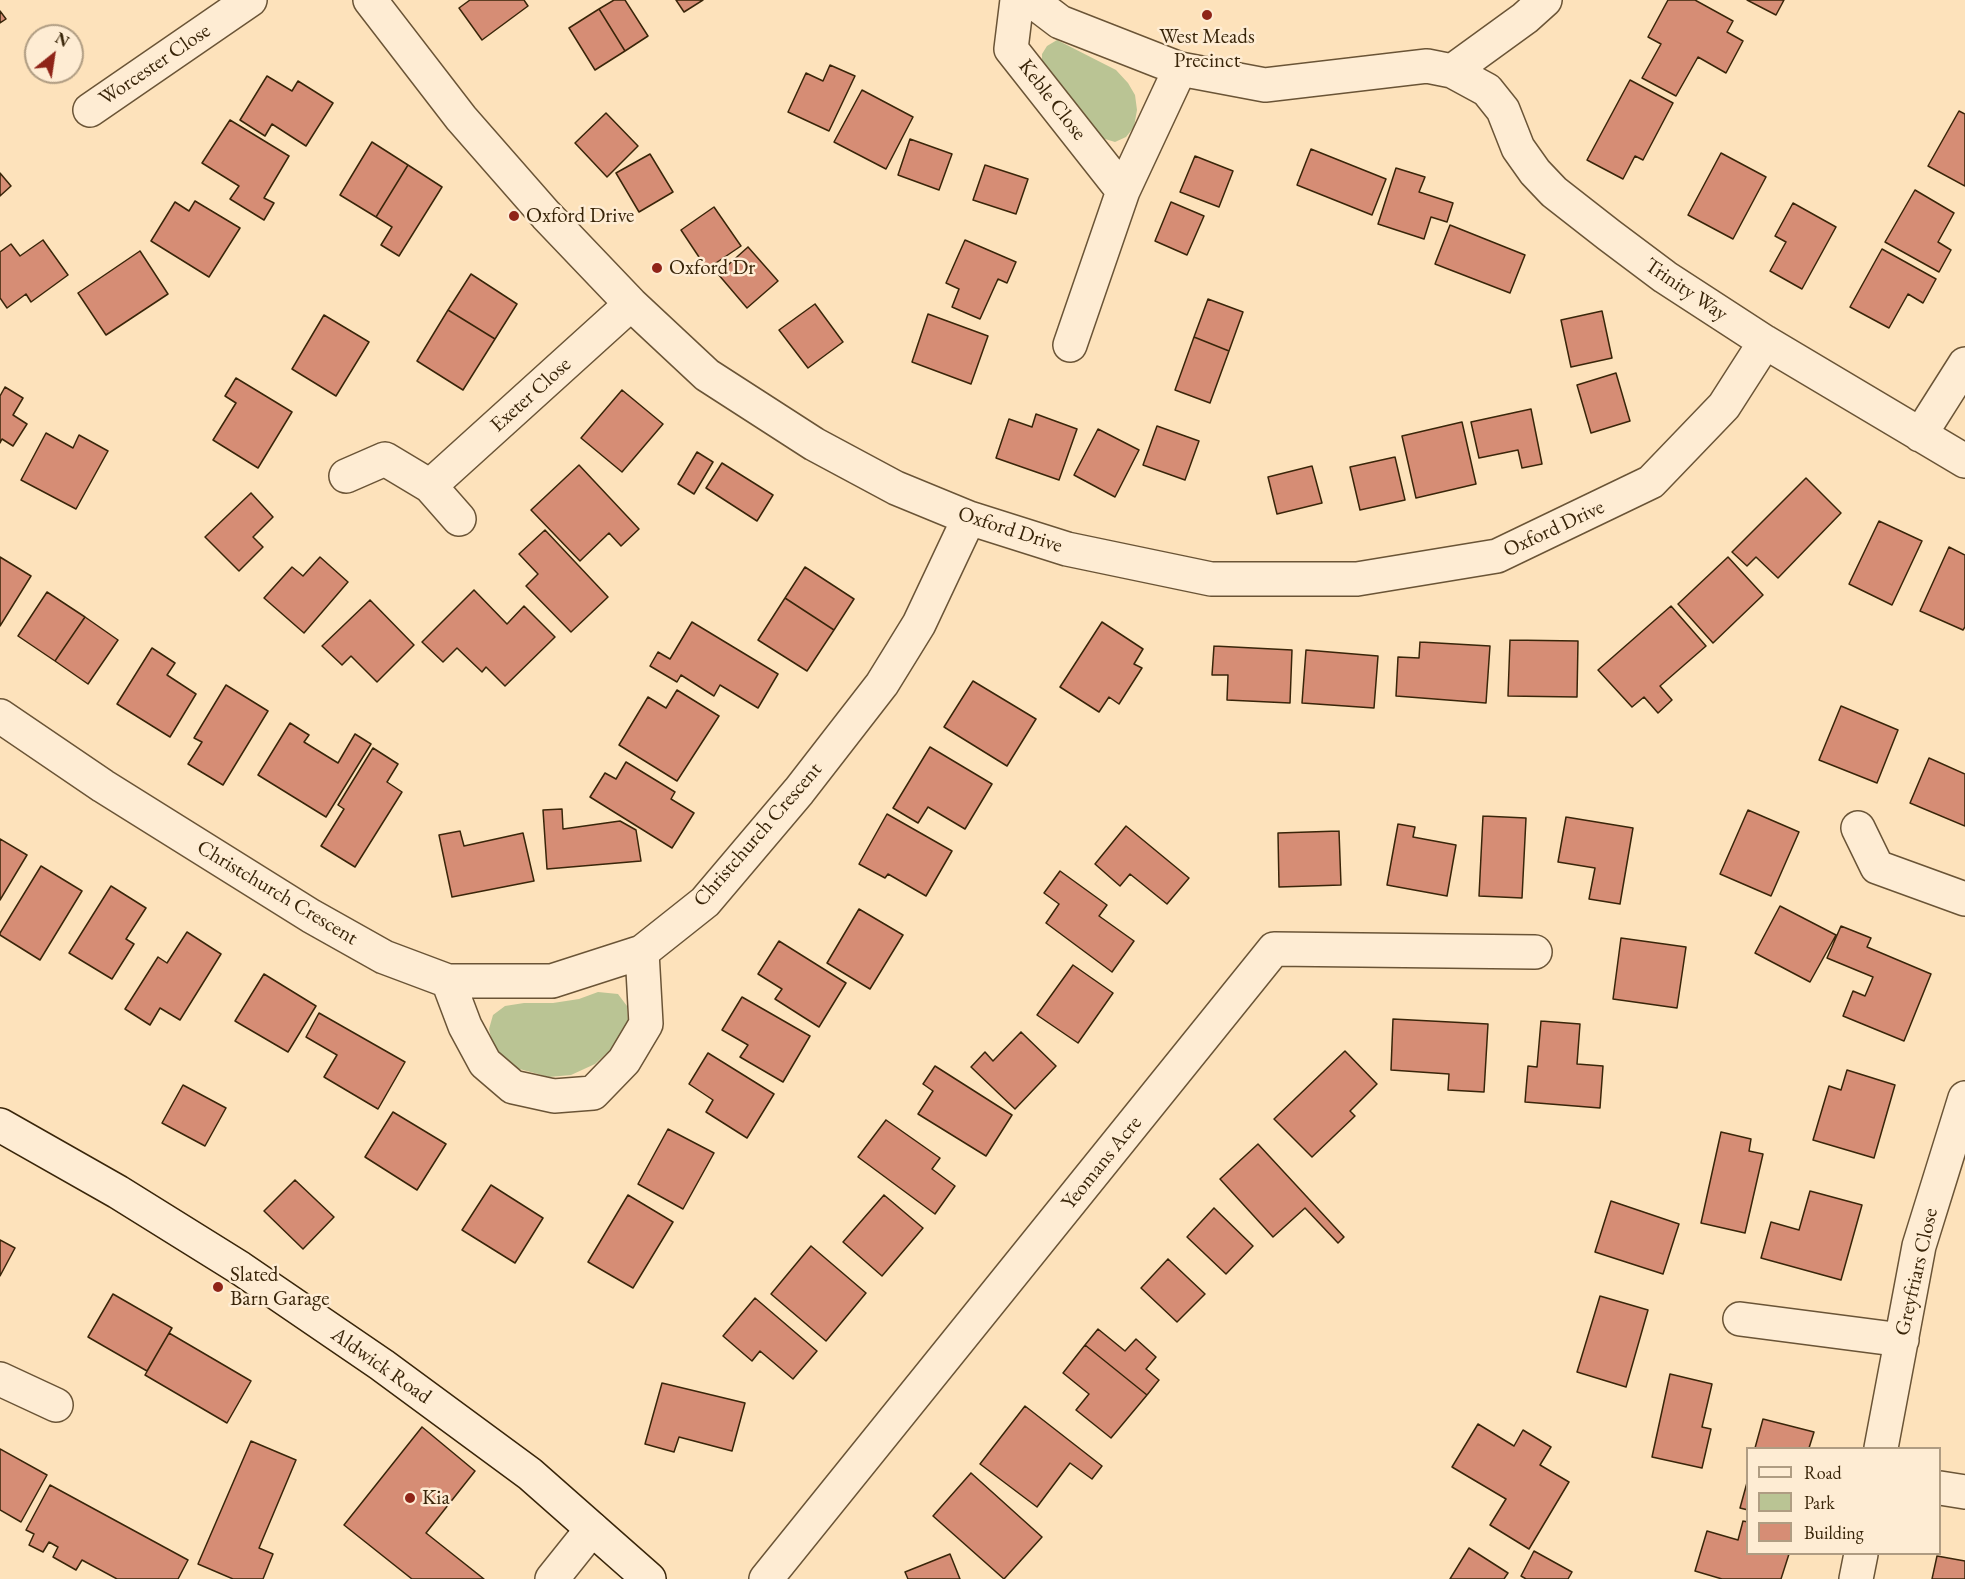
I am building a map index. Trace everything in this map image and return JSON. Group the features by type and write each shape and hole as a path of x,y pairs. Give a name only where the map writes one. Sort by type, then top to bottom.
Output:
{"street":[{"name":"Worcester Close","path":"90,110 250,0"},
{"name":"Oxford Drive","path":"370,0 461,118 546,215 631,304 707,375 814,444 896,488 969,518 1067,549 1211,579 1357,579 1497,556 1651,482 1724,406 1764,342"},
{"name":"Keble Close","path":"1017,0 1011,49 1123,191"},
{"name":"Trinity Way","path":"1031,0 1060,22 1180,69 1265,85 1427,66 1452,71 1487,90 1503,110 1518,148 1554,192 1665,277 1764,342 1965,461"},
{"path":"1452,71 1525,18 1545,0"},
{"path":"1071,345 1123,191 1180,69"},
{"name":"Exeter Close","path":"430,486 631,304"},
{"path":"1920,435 1965,364"},
{"path":"346,476 384,459 430,486 459,519"},
{"name":"Christchurch Crescent","path":"0,716 104,786 311,916 384,957 448,981 552,981 642,952 705,902 799,791 882,684 919,624 969,518"},
{"path":"1858,828 1877,867 1965,899"},
{"name":"Yeomans Acre","path":"766,1579 1275,949 1535,952"},
{"path":"448,981 465,1026 484,1063 513,1087 554,1096 593,1094 624,1061 646,1024 642,952"},
{"name":"Greyfriars Close","path":"1881,1447 1919,1246 1965,1098"},
{"name":"Aldwick Road","path":"0,1125 149,1211 268,1287 382,1365 521,1467 649,1579"},
{"path":"1740,1319 1902,1340"},
{"path":"0,1379 56,1406"},
{"path":"1941,1488 1965,1492"},
{"path":"552,1579 592,1529"},
{"path":"1856,1579 1861,1555"}],"green space":[{"path":"1057,40 1116,70 1128,83 1135,95 1137,110 1134,127 1126,137 1115,142 1092,135 1042,64 1042,54 1047,46"},
{"path":"598,992 618,994 627,1006 628,1020 619,1042 595,1064 571,1075 549,1077 516,1068 495,1055 489,1029 493,1015 505,1006 524,1003 553,1003 579,999"}],"building":[{"path":"470,0 524,0 528,6 482,40 459,8"},
{"path":"614,0 625,0 648,36 625,51 599,9"},
{"path":"676,0 703,0 684,12"},
{"path":"1668,0 1695,0 1733,21 1727,32 1743,41 1726,73 1698,57 1676,96 1642,78 1661,44 1648,37"},
{"path":"1747,0 1784,0 1776,15"},
{"path":"599,9 625,51 595,70 569,28"},
{"path":"0,11 6,19 0,23"},
{"path":"830,65 855,76 829,131 788,112 806,73 823,81"},
{"path":"267,76 292,91 298,81 333,103 306,146 272,124 265,136 240,120"},
{"path":"1630,80 1673,103 1643,160 1635,156 1623,179 1587,160"},
{"path":"862,90 913,117 886,169 834,142"},
{"path":"1959,111 1965,114 1965,186 1928,166"},
{"path":"606,113 638,146 607,177 575,143"},
{"path":"230,120 289,156 264,198 274,203 264,220 230,199 239,186 202,163"},
{"path":"910,139 952,154 939,190 898,175"},
{"path":"372,142 408,165 376,217 340,195"},
{"path":"1311,149 1386,179 1372,215 1297,185"},
{"path":"1721,153 1766,177 1733,239 1688,215"},
{"path":"650,154 673,192 639,212 616,173"},
{"path":"1195,156 1233,171 1219,207 1180,192"},
{"path":"408,165 442,187 399,256 381,245 392,227 376,217"},
{"path":"985,165 1028,179 1016,214 973,200"},
{"path":"1396,168 1425,177 1419,192 1453,203 1447,222 1431,217 1424,239 1378,224"},
{"path":"0,173 11,186 0,196"},
{"path":"1915,190 1954,213 1938,242 1951,250 1939,272 1885,242"},
{"path":"195,201 240,228 209,277 151,241 175,202 189,211"},
{"path":"1171,202 1204,216 1187,255 1155,241"},
{"path":"1793,203 1836,227 1802,289 1770,271 1786,242 1775,236"},
{"path":"714,207 741,246 707,269 681,230"},
{"path":"1450,225 1525,255 1510,293 1435,264"},
{"path":"43,240 68,275 31,302 26,294 7,308 0,298 0,252 11,244 20,256"},
{"path":"965,240 1016,262 1007,283 998,279 980,319 952,307 959,289 946,283"},
{"path":"748,247 778,281 747,308 718,274"},
{"path":"1882,249 1936,279 1923,303 1908,294 1889,328 1850,307"},
{"path":"140,251 168,294 106,335 78,293"},
{"path":"471,274 517,304 495,339 448,310"},
{"path":"1208,299 1243,312 1229,351 1194,337"},
{"path":"815,304 843,342 808,368 779,330"},
{"path":"448,310 495,339 463,390 417,361"},
{"path":"1602,311 1612,358 1571,367 1561,320"},
{"path":"928,314 988,336 971,384 912,362"},
{"path":"324,315 369,342 336,396 292,369"},
{"path":"1194,337 1229,351 1210,403 1175,390"},
{"path":"1616,373 1630,421 1591,433 1577,385"},
{"path":"236,378 292,412 258,468 213,440 236,403 225,396"},
{"path":"5,387 23,398 13,415 27,424 13,446 2,439 0,443 0,396"},
{"path":"622,390 663,424 622,472 581,438"},
{"path":"1531,409 1542,464 1522,468 1518,450 1479,458 1471,422"},
{"path":"1036,414 1077,429 1059,480 996,458 1009,419 1032,427"},
{"path":"1462,422 1476,484 1416,498 1402,436"},
{"path":"1157,426 1199,441 1185,480 1143,465"},
{"path":"1098,429 1139,450 1115,497 1074,475"},
{"path":"46,433 73,448 79,435 108,451 76,509 21,480"},
{"path":"697,452 713,462 694,494 678,484"},
{"path":"1395,457 1405,500 1360,510 1350,467"},
{"path":"722,463 773,495 757,521 706,488"},
{"path":"579,465 639,529 621,546 609,533 580,561 531,510"},
{"path":"1312,466 1322,503 1277,514 1268,477"},
{"path":"1806,478 1841,513 1778,578 1756,557 1747,566 1732,552"},
{"path":"251,493 273,517 253,537 263,547 239,571 205,537"},
{"path":"1879,521 1922,541 1892,605 1849,584"},
{"path":"545,530 608,597 571,632 526,586 538,574 519,554"},
{"path":"1949,547 1965,555 1965,627 1963,630 1920,611"},
{"path":"0,557 31,576 0,626"},
{"path":"320,557 348,582 304,633 264,598 292,567 303,576"},
{"path":"1728,557 1763,595 1713,643 1678,604"},
{"path":"805,567 854,599 834,630 785,598"},
{"path":"474,590 507,624 524,606 555,637 505,686 486,667 482,672 457,648 443,662 422,642"},
{"path":"47,592 85,617 55,661 18,636"},
{"path":"785,598 834,630 807,671 758,640"},
{"path":"370,600 414,645 377,682 351,656 342,665 322,646"},
{"path":"1671,606 1706,646 1660,686 1672,700 1658,713 1644,697 1632,707 1598,670"},
{"path":"85,617 118,640 88,684 55,661"},
{"path":"692,622 778,674 758,708 720,685 714,696 681,675 677,682 650,666 658,652 670,659"},
{"path":"1102,622 1143,649 1134,664 1142,668 1119,704 1109,697 1099,712 1060,687"},
{"path":"1510,640 1578,641 1577,697 1508,696"},
{"path":"1420,642 1490,646 1486,703 1396,696 1398,657 1419,658"},
{"path":"1214,646 1292,650 1290,703 1227,700 1228,675 1212,675"},
{"path":"152,648 175,663 167,675 196,694 170,737 117,704"},
{"path":"1306,650 1378,656 1374,708 1302,703"},
{"path":"973,681 1036,719 1007,766 944,727"},
{"path":"226,685 268,711 223,785 188,764 202,742 194,738"},
{"path":"677,690 719,716 677,781 619,745 648,697 666,708"},
{"path":"1841,706 1898,730 1877,783 1819,760"},
{"path":"290,723 309,735 304,742 338,763 355,734 371,744 326,817 258,775"},
{"path":"930,747 992,784 965,829 928,807 918,823 893,808"},
{"path":"373,748 398,764 387,782 402,792 355,867 321,846 344,809 338,805"},
{"path":"1929,758 1965,774 1965,826 1910,803"},
{"path":"626,762 675,792 671,799 694,813 672,848 590,797 605,773 616,779"},
{"path":"562,809 563,829 620,821 636,830 641,861 547,869 543,810"},
{"path":"1748,810 1799,832 1771,896 1720,874"},
{"path":"887,814 952,851 926,896 888,874 885,878 859,864"},
{"path":"1483,816 1526,818 1522,898 1479,896"},
{"path":"1566,817 1633,828 1620,904 1589,899 1595,868 1558,862"},
{"path":"1398,824 1415,827 1413,837 1456,845 1447,896 1387,885"},
{"path":"1126,826 1189,878 1167,904 1130,874 1120,886 1095,864"},
{"path":"460,831 464,846 523,833 534,881 452,897 439,835"},
{"path":"1339,831 1341,885 1279,887 1278,833"},
{"path":"0,839 27,855 0,900"},
{"path":"41,866 82,891 40,960 0,933"},
{"path":"1060,871 1107,905 1099,916 1134,941 1112,972 1046,923 1059,904 1044,893"},
{"path":"111,886 146,908 126,939 134,944 112,979 69,953"},
{"path":"1780,906 1836,935 1810,982 1755,953"},
{"path":"859,909 903,935 870,989 827,963"},
{"path":"1841,926 1871,938 1867,947 1931,974 1904,1041 1843,1016 1853,991 1865,996 1873,977 1827,958"},
{"path":"187,932 221,954 180,1020 160,1008 150,1025 125,1009 158,957 167,963"},
{"path":"1621,938 1686,947 1677,1008 1613,999"},
{"path":"779,941 846,983 819,1027 775,999 782,989 758,974"},
{"path":"1073,965 1113,993 1078,1043 1037,1015"},
{"path":"264,974 316,1006 288,1052 235,1021"},
{"path":"742,997 810,1036 783,1082 740,1057 748,1045 722,1030"},
{"path":"319,1013 405,1062 378,1109 324,1077 337,1055 306,1037"},
{"path":"1393,1019 1488,1024 1484,1092 1448,1090 1449,1074 1391,1070"},
{"path":"1541,1021 1580,1024 1577,1064 1603,1066 1600,1108 1525,1102 1528,1066 1537,1067"},
{"path":"1021,1032 1056,1066 1015,1109 971,1067 985,1052 993,1061"},
{"path":"1345,1051 1377,1084 1350,1111 1355,1116 1312,1157 1274,1119"},
{"path":"708,1053 774,1094 747,1138 706,1112 713,1100 689,1084"},
{"path":"935,1066 1012,1115 986,1156 918,1114 933,1091 923,1084"},
{"path":"1847,1070 1895,1085 1874,1158 1813,1140 1829,1086 1841,1090"},
{"path":"183,1085 226,1108 205,1146 162,1123"},
{"path":"393,1112 446,1144 417,1190 365,1157"},
{"path":"886,1120 940,1158 932,1169 955,1186 935,1214 858,1157"},
{"path":"668,1129 714,1153 683,1209 638,1184"},
{"path":"1721,1132 1751,1139 1749,1151 1763,1154 1745,1233 1701,1223"},
{"path":"1258,1144 1344,1237 1338,1243 1305,1208 1273,1237 1220,1179"},
{"path":"295,1180 334,1217 303,1249 264,1211"},
{"path":"491,1185 543,1218 515,1263 462,1230"},
{"path":"1810,1191 1862,1205 1841,1280 1761,1258 1771,1222 1799,1230"},
{"path":"628,1195 673,1222 633,1288 588,1262"},
{"path":"884,1195 923,1228 882,1276 843,1242"},
{"path":"1611,1201 1679,1224 1663,1274 1595,1252"},
{"path":"1214,1208 1253,1246 1226,1274 1187,1237"},
{"path":"0,1240 15,1248 0,1276"},
{"path":"811,1246 866,1293 826,1341 771,1294"},
{"path":"1168,1259 1205,1294 1177,1322 1141,1288"},
{"path":"113,1294 172,1328 147,1371 88,1337"},
{"path":"1600,1296 1648,1310 1626,1387 1577,1372"},
{"path":"755,1298 817,1351 793,1379 760,1351 752,1361 723,1336"},
{"path":"1098,1329 1125,1351 1136,1339 1156,1357 1146,1369 1159,1380 1147,1395 1085,1345"},
{"path":"169,1333 251,1381 227,1423 145,1375"},
{"path":"1085,1345 1147,1395 1111,1438 1076,1410 1089,1394 1063,1373"},
{"path":"1670,1374 1712,1384 1702,1427 1711,1429 1702,1468 1652,1457"},
{"path":"662,1383 745,1403 732,1451 679,1437 674,1452 645,1444"},
{"path":"1025,1406 1102,1466 1092,1479 1070,1463 1037,1507 980,1464"},
{"path":"1763,1419 1814,1432 1809,1447 1755,1447"},
{"path":"1478,1424 1514,1446 1523,1430 1551,1447 1540,1465 1569,1482 1529,1549 1490,1525 1506,1499 1452,1467"},
{"name":"Kia","path":"422,1427 475,1471 426,1533 484,1579 412,1579 344,1525"},
{"path":"251,1441 296,1460 259,1548 273,1554 263,1579 233,1579 198,1564"},
{"path":"0,1449 47,1475 21,1522 0,1510"},
{"path":"971,1473 1042,1537 1004,1579 933,1516"},
{"path":"50,1485 188,1560 178,1579 117,1579 82,1560 76,1570 53,1557 58,1547 49,1542 43,1552 29,1545 34,1534 26,1530"},
{"path":"1746,1486 1746,1510 1740,1508"},
{"path":"1743,1521 1746,1522 1746,1555 1789,1555 1781,1579 1722,1579 1695,1571 1707,1531 1738,1540"},
{"path":"1469,1548 1508,1573 1504,1579 1450,1579"},
{"path":"1534,1551 1572,1572 1568,1579 1526,1579 1521,1576"},
{"path":"950,1554 960,1579 908,1579 905,1572"},
{"path":"1937,1556 1965,1561 1965,1579 1932,1579"}],"place":[{"name":"West Meads Precinct","path":"1207,15"},
{"name":"Oxford Drive","path":"514,216"},
{"name":"Oxford Dr","path":"657,268"},
{"name":"Slated Barn Garage","path":"218,1287"},
{"name":"Kia","path":"410,1498"}]}
